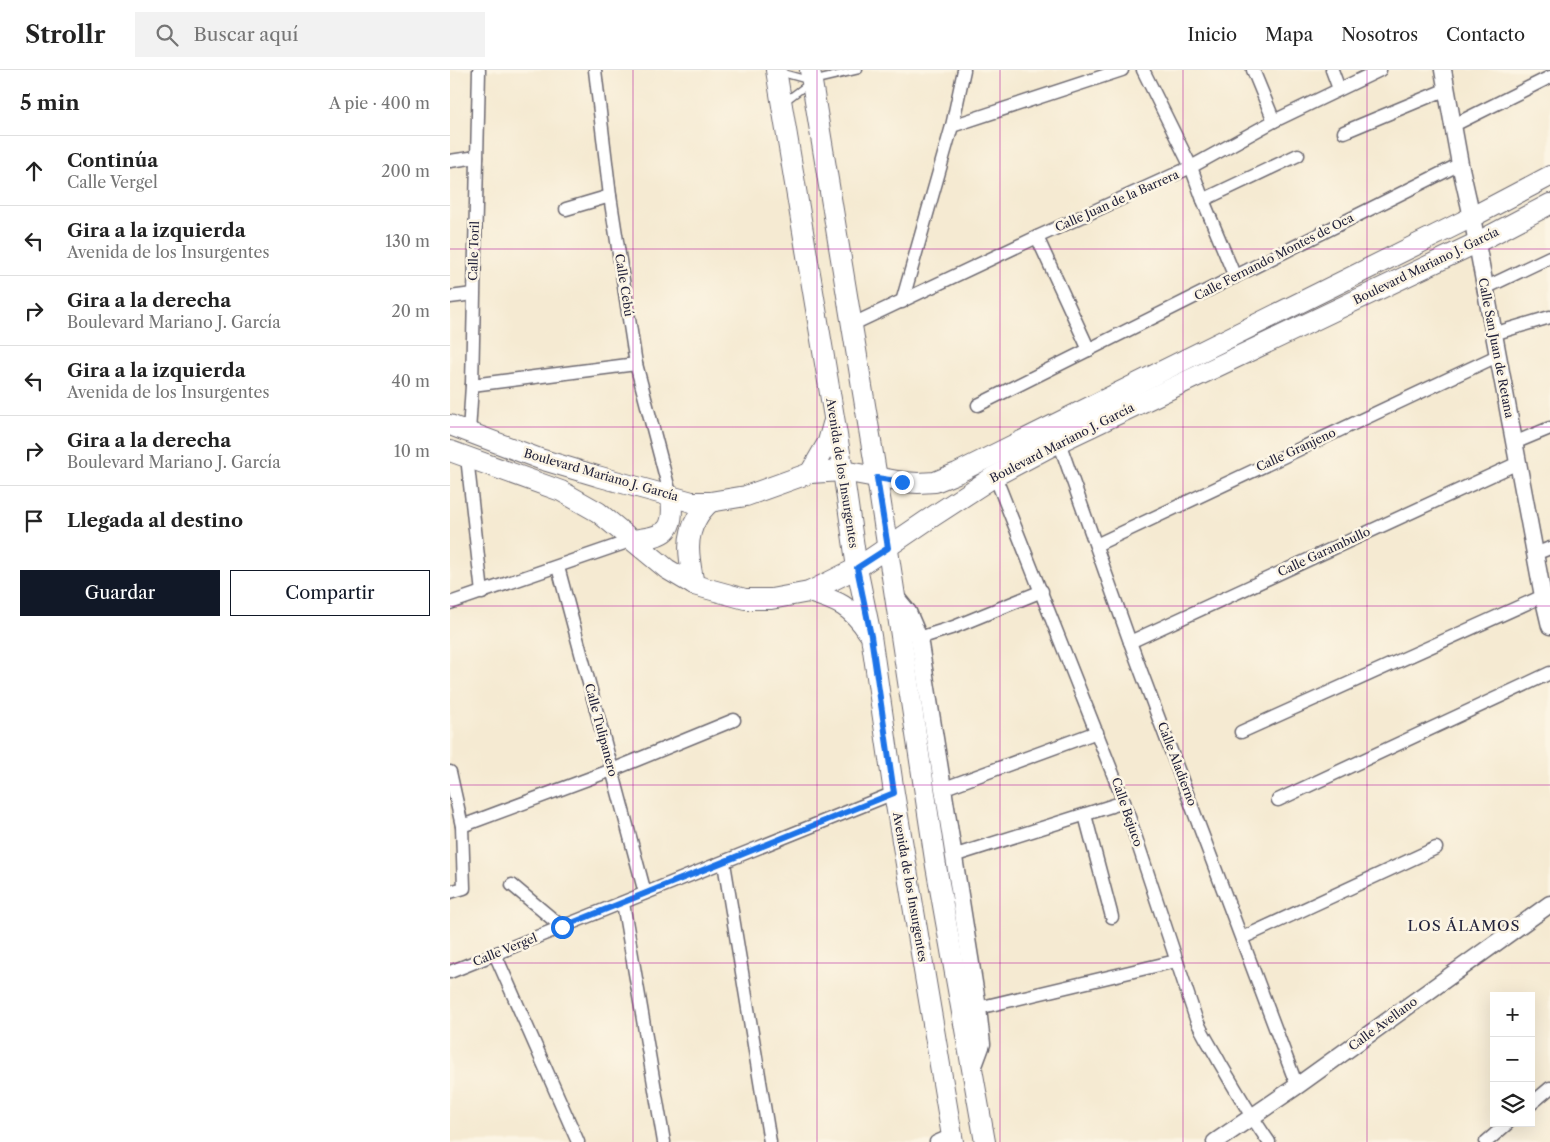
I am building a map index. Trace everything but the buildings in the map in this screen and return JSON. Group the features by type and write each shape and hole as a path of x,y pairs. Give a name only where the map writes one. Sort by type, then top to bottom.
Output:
{"main road":[{"name":"Avenida de los Insurgentes","path":"776,71 857,568 871,636 947,1140"},
{"path":"811,76 877,478 936,866 985,1142"},
{"name":"Boulevard Mariano J. García","path":"459,454 561,491 598,512 667,569 694,585 745,599 771,599 809,592 857,568 926,520 995,476 1059,442 1090,418 1550,176"},
{"name":"Boulevard Mariano J. García","path":"450,425 540,459 692,502 710,502 746,496 810,473 842,471 910,483 935,482 1090,418 1476,243 1550,204"},
{"path":"810,473 828,442 834,422"},
{"path":"633,540 654,538 664,532 670,524 673,513 671,497"},
{"path":"694,585 688,546 697,517 710,502"},
{"path":"809,592 844,605 858,618 871,636"}],"street":[{"name":"Calle Toril","path":"469,432 472,385 479,70"},
{"name":"Calle Cebú","path":"595,70 610,196 636,364 671,497"},
{"path":"902,302 952,126 964,70"},
{"path":"952,126 1122,70"},
{"path":"1143,70 1191,167 1235,277"},
{"path":"1253,70 1274,122"},
{"path":"1332,70 1339,89"},
{"name":"Calle Juan de la Barrera","path":"851,325 1191,167 1274,122 1380,70"},
{"name":"Calle San Juan de Retana","path":"1444,70 1460,164 1472,217 1518,463 1542,551 1543,596 1550,626"},
{"path":"1454,125 1550,78"},
{"path":"1344,132 1447,89"},
{"path":"1203,200 1298,155"},
{"path":"450,161 477,157"},
{"name":"Calle Fernando Montes de Oca","path":"978,405 1460,164"},
{"path":"566,209 610,196"},
{"path":"1037,238 1089,350"},
{"path":"1485,288 1550,256"},
{"path":"450,297 473,294"},
{"path":"1493,334 1550,317"},
{"name":"Calle Granjeno","path":"1096,545 1497,356"},
{"path":"472,385 636,364"},
{"path":"1514,443 1550,428"},
{"name":"Calle Aladierno","path":"1059,442 1130,642 1297,1086"},
{"path":"459,454 482,593"},
{"name":"Calle Garambullo","path":"1130,642 1518,463"},
{"name":"Calle Bejuco","path":"995,476 1124,802 1196,1019 1204,1037 1251,1117 1269,1142"},
{"path":"450,603 633,540"},
{"name":"Calle Tulipanero","path":"558,567 645,893"},
{"path":"919,638 954,627 1042,591"},
{"path":"895,596 908,612 919,638 978,1008 982,1044 972,1071"},
{"path":"1241,732 1543,596"},
{"path":"1278,800 1550,673"},
{"path":"462,826 612,770 734,720"},
{"path":"942,789 1097,732"},
{"path":"450,772 462,826 464,888 450,892"},
{"name":"Calle Vergel","path":"450,972 894,793"},
{"path":"953,856 1124,802"},
{"path":"1085,815 1112,916"},
{"path":"1242,938 1436,848"},
{"path":"724,862 770,1142"},
{"path":"512,885 562,927"},
{"path":"623,903 664,1142"},
{"name":"Calle Avellano","path":"1215,1142 1297,1086 1550,904"},
{"path":"495,954 578,1142"},
{"path":"978,1008 1176,961"},
{"path":"1535,1101 1550,1088"},
{"path":"1486,1142 1503,1127"}],"lane":[{"path":"776,71 811,76 859,70"},
{"path":"781,104 811,76"}],"district":[{"name":"LOS ÁLAMOS","path":"1464,926"}],"route":[{"path":"562,927 894,793 871,636 857,568 888,548 877,478 902,482"}]}
